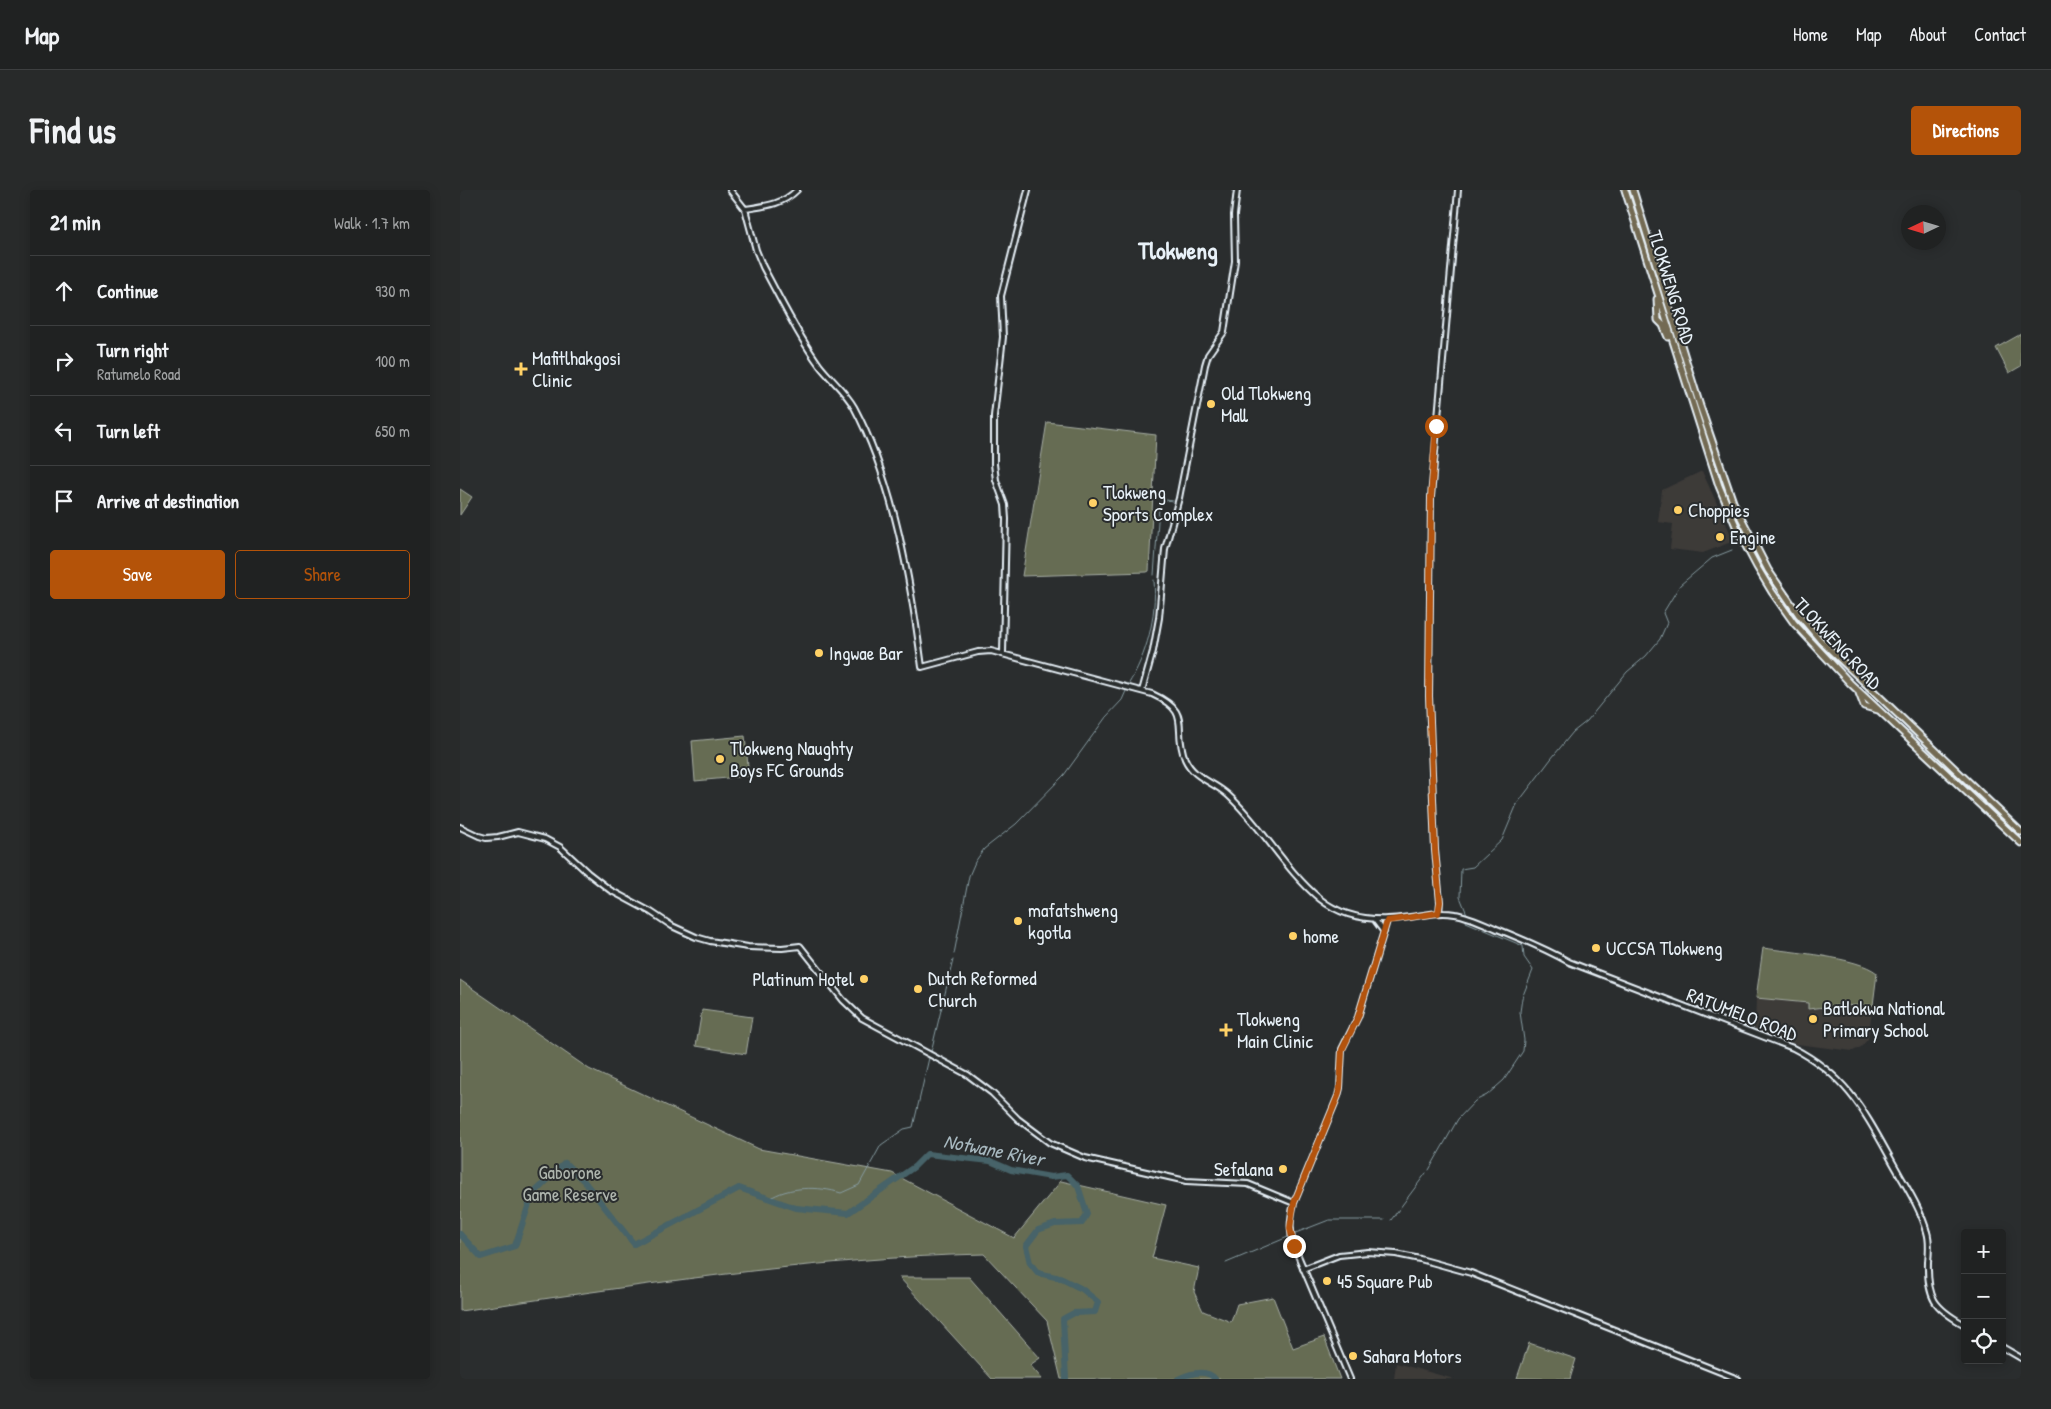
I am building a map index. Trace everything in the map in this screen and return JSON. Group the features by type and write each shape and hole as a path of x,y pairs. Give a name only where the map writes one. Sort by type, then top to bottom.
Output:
{"main road":[{"name":"TLOKWENG ROAD","path":"1625,190 1655,288 1658,320 1673,343 1719,486 1739,533 1772,592 1794,623 1850,683 1862,698 1864,706 1881,711 2021,843"},
{"name":"TLOKWENG ROAD","path":"1633,190 1722,473 1740,516 1768,570 1799,615 1820,640 2021,832"}],"street":[{"path":"730,190 745,209 777,204 797,190"},
{"path":"1003,653 1006,519 1005,505 996,480 994,464 994,416 1003,337 1001,296 1028,190"},
{"path":"1142,691 1153,652 1159,618 1165,549 1179,498 1205,365 1208,355 1224,332 1234,261 1234,215 1237,190"},
{"path":"1438,913 1440,902 1435,850 1429,696 1430,506 1432,462 1458,190"},
{"name":"RATUMELO ROAD","path":"745,209 756,250 763,267 820,366 845,393 852,404 878,462 886,484 898,535 922,667 978,652 991,651 1142,691 1164,700 1173,707 1180,719 1183,751 1190,767 1204,781 1227,794 1309,890 1329,906 1353,916 1387,921 1438,913 1467,917 1539,946 1569,962 1793,1048 1811,1057 1829,1070 1862,1108 1920,1212 1928,1233 1927,1282 1933,1298 1946,1315 1961,1323"},
{"path":"460,827 486,838 498,838 518,832 545,839 560,847 610,890 651,912 672,926 696,937 748,947 782,948 800,946 843,1000 862,1018 968,1075 992,1093 1034,1132 1068,1152 1103,1163 1186,1182 1248,1184 1294,1203"},
{"path":"1375,920 1384,932"},
{"path":"1350,1379 1303,1269 1290,1233 1290,1222 1294,1203 1338,1096 1342,1050 1358,1017 1387,921"},
{"path":"1303,1269 1339,1256 1368,1252 1396,1254 1420,1259 1480,1276 1738,1379"},
{"path":"2006,1349 2021,1358"}],"shaded area":[{"name":"Choppies","path":"1702,471 1734,541 1703,553 1670,549 1673,524 1658,522 1662,490"},
{"name":"Batlokwa National Primary School","path":"1756,998 1808,1003 1808,1009 1873,1005 1868,1039 1861,1047 1853,1051 1796,1044 1755,1029"},
{"path":"1396,1363 1454,1379 1394,1379"}],"green space":[{"path":"2021,334 2021,366 2009,373 1996,348"},
{"name":"Tlokweng Sports Complex","path":"1047,422 1156,435 1149,571 1022,576"},
{"path":"460,489 472,497 460,515"},
{"name":"Tlokweng Naughty Boys FC Grounds","path":"745,736 749,776 695,781 692,741"},
{"path":"1763,948 1840,959 1868,967 1877,973 1873,1005 1808,1009 1808,1003 1756,998"},
{"name":"Gaborone Game Reserve","path":"460,980 589,1069 759,1149 892,1173 1014,1238 1061,1181 1166,1205 1152,1258 1199,1268 1194,1292 1203,1311 1231,1322 1237,1304 1273,1297 1293,1348 1324,1337 1340,1379 1061,1379 1047,1321 984,1254 852,1261 787,1267 656,1283 460,1311"},
{"path":"702,1010 752,1017 746,1054 696,1046"},
{"path":"899,1277 969,1277 1040,1358 1030,1365 1042,1379 992,1379"},
{"path":"1529,1343 1576,1359 1570,1379 1517,1378"}],"waterway":[{"path":"1154,575 1159,508 1161,501 1173,501"},
{"path":"1467,914 1460,897 1461,869 1473,867 1502,840 1517,804 1551,759 1573,732 1587,721 1627,672 1646,656 1660,639 1667,623 1663,613 1680,585 1712,558 1732,550"},
{"path":"1128,685 1135,673 1149,635 1154,608 1154,580"},
{"path":"954,954 969,876 975,862 984,849 1016,824 1064,775 1106,717 1122,700 1126,691"},
{"path":"1429,1170 1458,1119 1475,1101 1487,1095 1504,1080 1523,1051 1524,1040 1520,1012 1522,998 1533,970 1524,957 1523,946 1466,922 1467,919"},
{"path":"931,1052 953,960"},
{"path":"769,1199 785,1192 804,1188 823,1189 841,1193 859,1185 881,1145 904,1129 913,1127 929,1058"},
{"name":"Notwane River","path":"460,1234 481,1257 515,1246 532,1195 565,1163 583,1180 634,1244 739,1188 796,1208 848,1213 914,1167 927,1154 990,1161 1011,1170 1051,1177 1067,1175 1078,1186 1087,1214 1082,1223 1055,1224 1038,1230 1026,1246 1030,1263 1038,1273 1060,1278 1082,1289 1098,1302 1095,1312 1074,1313 1063,1319 1066,1379"},
{"path":"1391,1220 1426,1173"},
{"path":"1293,1234 1329,1220 1384,1220"},
{"path":"1226,1263 1288,1237"},
{"name":"Notwane River","path":"1178,1379 1202,1373 1215,1379"}],"place":[{"name":"Mafitlhakgosi Clinic","path":"521,369"},
{"name":"Old Tlokweng Mall","path":"1211,404"},
{"name":"Tlokweng Sports Complex","path":"1093,503"},
{"name":"Choppies","path":"1678,510"},
{"name":"Engine","path":"1720,537"},
{"name":"Ingwae Bar","path":"819,653"},
{"name":"Tlokweng Naughty Boys FC Grounds","path":"720,759"},
{"name":"mafatshweng kgotla","path":"1018,921"},
{"name":"home","path":"1293,936"},
{"name":"UCCSA Tlokweng","path":"1596,948"},
{"name":"Platinum Hotel","path":"864,979"},
{"name":"Dutch Reformed Church","path":"918,989"},
{"name":"Batlokwa National Primary School","path":"1813,1019"},
{"name":"Tlokweng Main Clinic","path":"1226,1030"},
{"name":"Sefalana","path":"1283,1169"},
{"name":"45 Square Pub","path":"1327,1281"},
{"name":"Sahara Motors","path":"1353,1356"}],"district":[{"name":"Tlokweng","path":"1178,251"}],"route":[{"path":"1294,1246 1290,1233 1290,1222 1294,1203 1338,1096 1342,1050 1358,1017 1387,921 1438,913 1440,902 1431,769 1428,580 1432,462 1436,426"}]}
